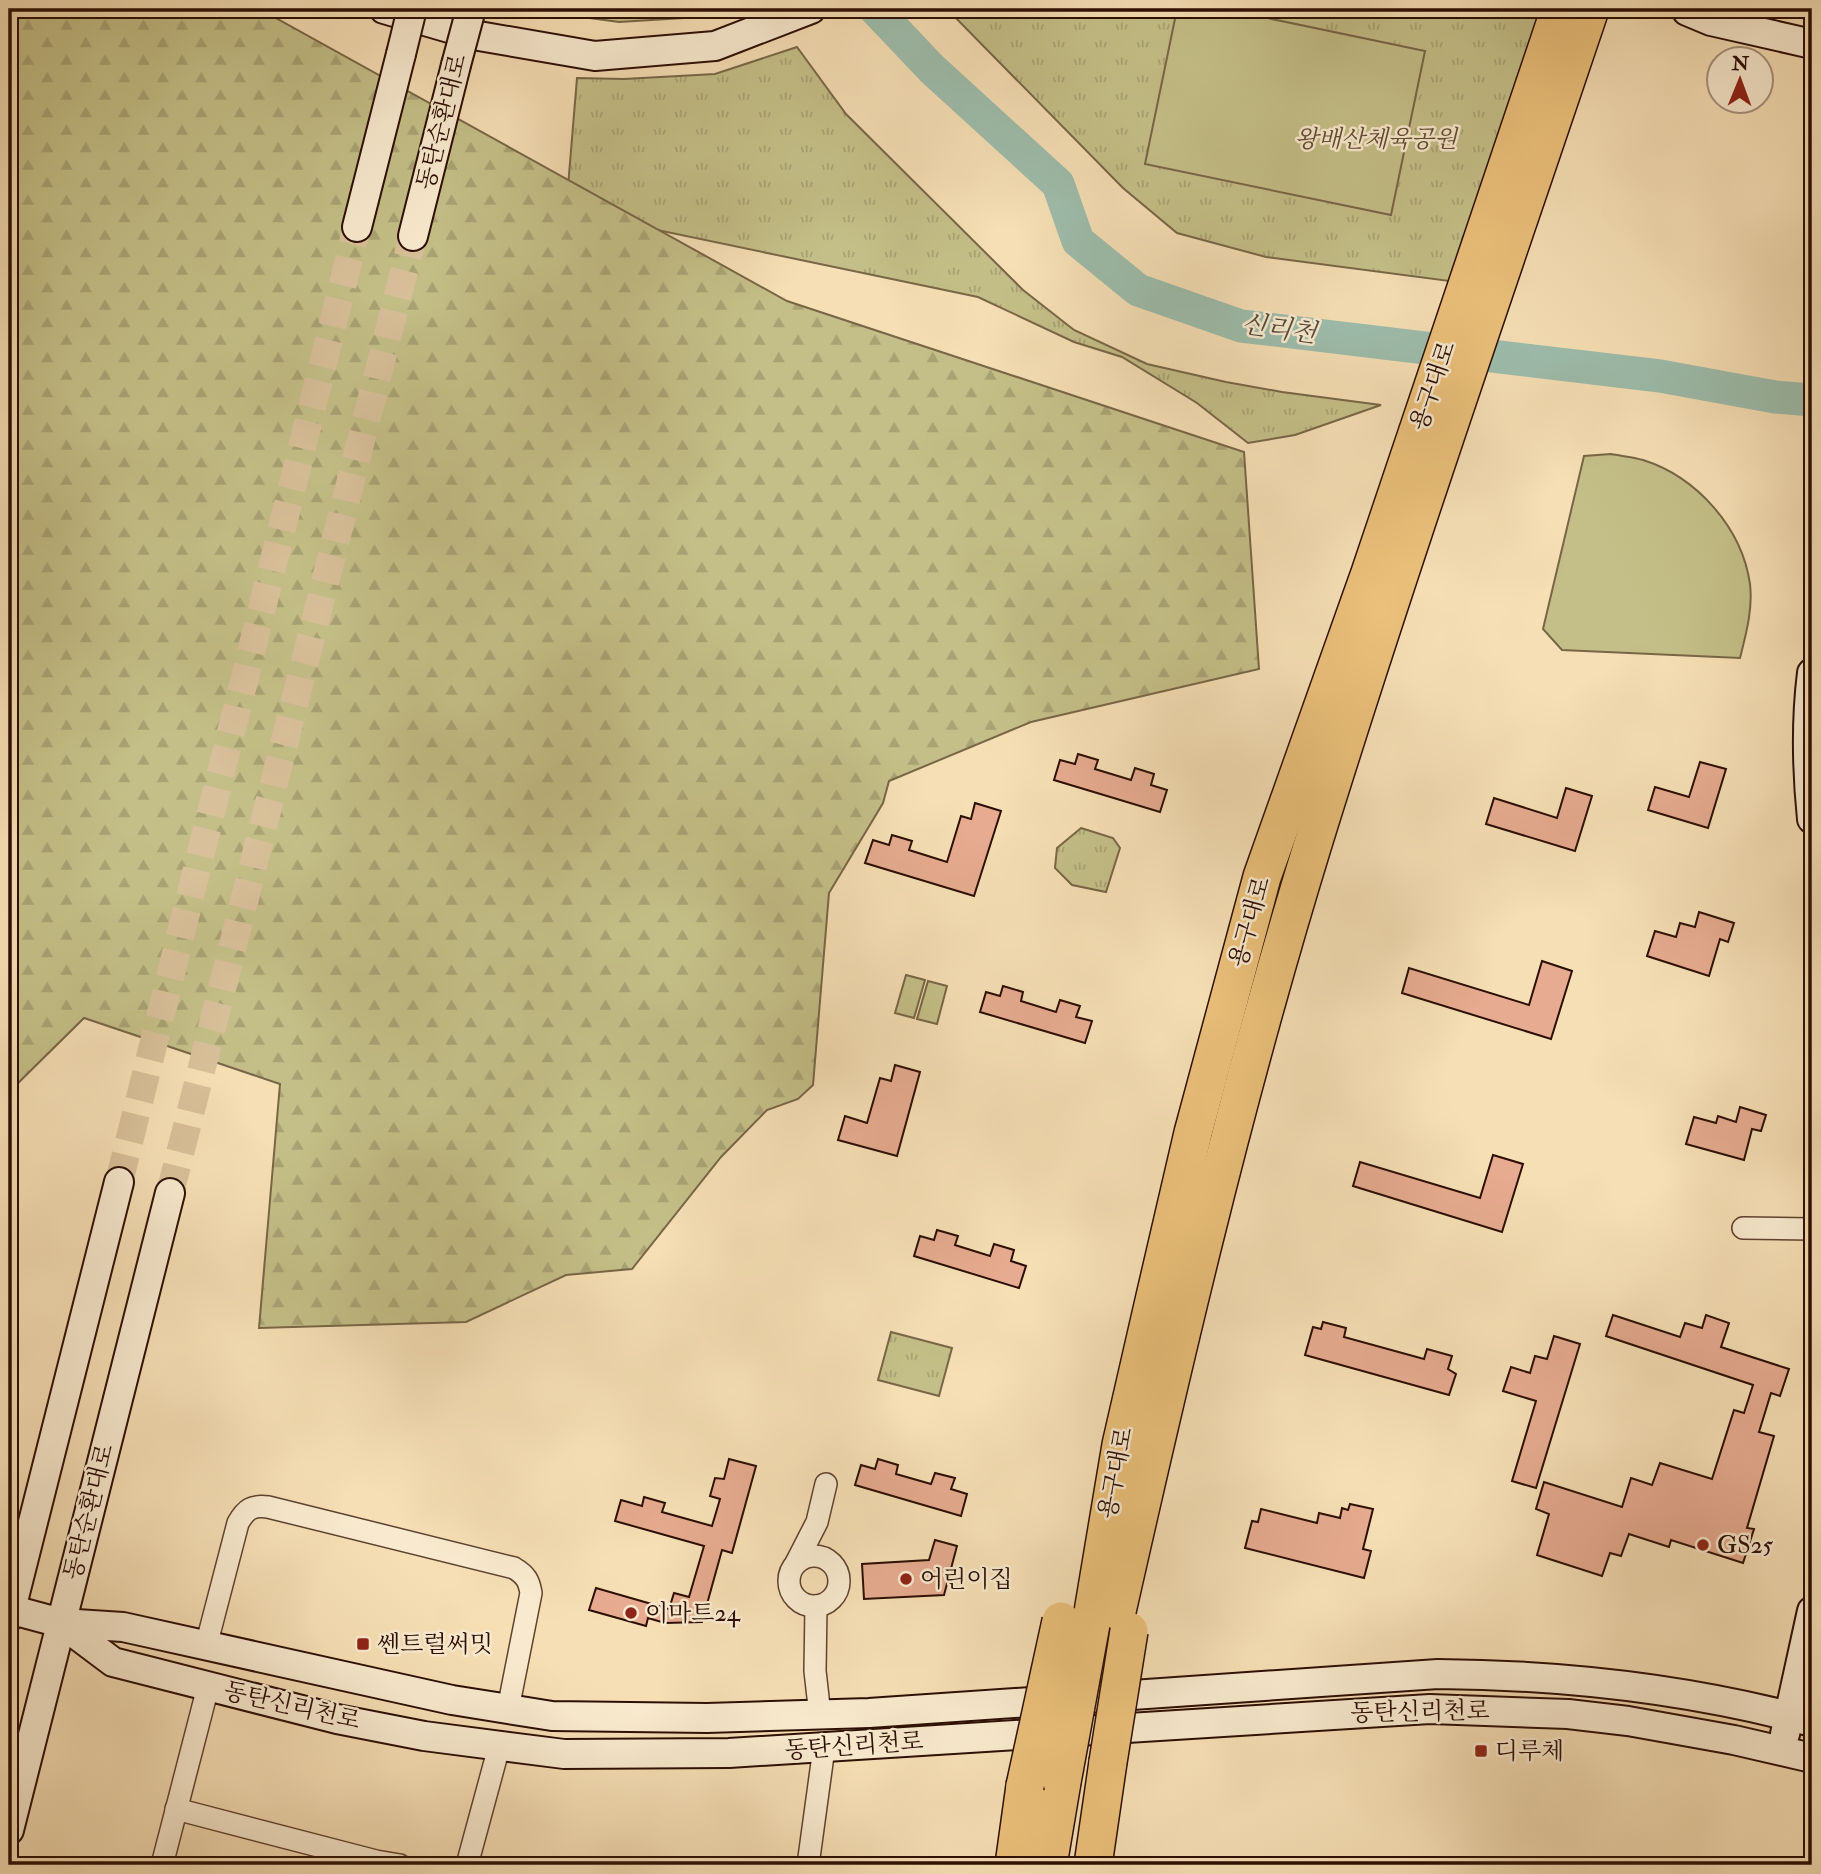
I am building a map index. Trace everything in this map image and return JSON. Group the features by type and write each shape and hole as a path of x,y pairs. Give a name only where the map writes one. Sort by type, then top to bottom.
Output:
{"highway":[{"name":"용구대로","path":"1073,1865 1099,1626 1122,1522 1311,850 1383,579 1560,9"},
{"name":"용구대로","path":"1383,579 1590,9"},
{"path":"1014,1865 1025,1786 1099,1626 1122,1522"},
{"name":"용구대로","path":"1048,1865 1084,1783"},
{"path":"1084,1783 1093,1865"}],"main road":[{"path":"384,9 473,35 594,56 715,46 811,9"},
{"path":"357,227 412,9"},
{"name":"동탄순환대로","path":"413,236 471,9"},
{"path":"1690,9 1711,21 1812,44"},
{"path":"1716,9 1812,29"},
{"path":"1812,673 1808,730 1812,819"},
{"path":"61,1623 9,1612 119,1182"},
{"name":"동탄순환대로","path":"9,1830 170,1193"},
{"path":"1782,1751 1801,1719 1812,1611"},
{"name":"동탄신리천로","path":"61,1623 123,1627 452,1700 552,1716 707,1718 820,1715 1438,1674 1558,1678 1615,1684 1679,1693 1801,1719"},
{"name":"동탄신리천로","path":"61,1623 113,1662 350,1721 424,1736 564,1754 729,1753 1430,1709 1568,1714 1628,1721 1734,1740 1812,1759"},
{"path":"820,1715 824,1748"}],"street":[{"path":"1743,1228 1812,1230"},
{"path":"817,1522 819,1544 838,1571 839,1587 830,1601 816,1606 799,1602 793,1595 789,1579 817,1522 826,1484"},
{"name":"동탄신리천로","path":"206,1646 238,1523 246,1510 256,1506 268,1507 514,1568 523,1573 529,1581 531,1593 508,1709"},
{"path":"796,1563 811,1556 827,1559"},
{"path":"816,1606 815,1671 820,1715"},
{"path":"162,1865 208,1686"},
{"path":"467,1865 499,1746"},
{"path":"808,1865 824,1748"},
{"path":"176,1809 363,1858 400,1865"}],"green space":[{"path":"9,9 263,11 787,301 1244,452 1259,669 1031,722 889,781 883,803 829,893 813,1085 798,1099 767,1110 721,1157 632,1269 566,1275 466,1322 259,1328 280,1084 84,1018 9,1092"},
{"path":"523,9 728,9 701,17 619,22"},
{"name":"왕배산체육공원","path":"947,9 1554,9 1472,284 1266,257 1177,233 1123,188"},
{"path":"1177,9 1224,9 1425,51 1391,215 1145,164"},
{"path":"797,47 846,114 1023,290 1074,330 1147,364 1282,392 1381,405 1295,435 1248,443 1197,403 1122,357 1074,342 978,297 566,211 577,78 624,79 715,74"},
{"path":"1611,454 1643,460 1681,479 1714,507 1727,525 1738,543 1751,593 1747,631 1740,658 1562,650 1543,629 1584,456"},
{"path":"1081,828 1113,838 1120,848 1106,892 1072,885 1055,868 1057,848"},
{"path":"906,975 925,980 914,1018 895,1013"},
{"path":"928,981 947,986 937,1024 917,1019"},
{"path":"891,1332 952,1348 939,1396 878,1380"}],"building":[{"path":"1078,754 1098,760 1095,769 1131,780 1135,768 1154,774 1151,785 1167,790 1160,812 1054,780 1060,760 1075,764"},
{"path":"1700,762 1726,769 1708,828 1648,810 1655,787 1689,797"},
{"path":"1566,788 1592,796 1575,851 1486,824 1494,798 1557,818"},
{"path":"975,803 1001,811 974,896 865,863 873,840 889,845 892,835 912,841 909,850 947,862 961,816 971,819"},
{"path":"1699,912 1734,923 1728,942 1720,939 1709,976 1647,956 1655,931 1676,937 1680,923 1695,927"},
{"path":"1542,961 1572,971 1551,1039 1402,993 1409,968 1529,1005"},
{"path":"1003,986 1023,992 1021,1001 1056,1012 1060,1000 1080,1006 1076,1017 1092,1021 1085,1043 980,1012 986,992 1000,996"},
{"path":"895,1065 920,1072 897,1156 838,1140 845,1116 867,1123 880,1078 891,1081"},
{"path":"1740,1107 1766,1115 1761,1131 1752,1129 1744,1160 1686,1144 1694,1117 1716,1123 1718,1116 1736,1122"},
{"path":"1493,1155 1523,1164 1502,1232 1353,1186 1360,1162 1480,1198"},
{"path":"937,1230 958,1236 955,1245 990,1256 994,1244 1014,1250 1011,1261 1026,1266 1019,1288 914,1256 920,1236 934,1240"},
{"path":"1613,1315 1680,1337 1685,1323 1702,1328 1706,1315 1729,1323 1721,1347 1789,1369 1780,1396 1771,1393 1759,1432 1774,1436 1747,1528 1754,1529 1743,1563 1671,1540 1669,1547 1629,1534 1621,1556 1610,1553 1602,1576 1537,1555 1549,1514 1536,1509 1544,1482 1622,1507 1631,1478 1652,1485 1660,1463 1712,1479 1734,1410 1744,1413 1753,1385 1606,1336"},
{"path":"1323,1322 1346,1328 1344,1337 1424,1359 1427,1349 1452,1356 1448,1369 1456,1374 1449,1395 1305,1355 1313,1327 1321,1329"},
{"path":"1554,1336 1580,1344 1536,1488 1512,1481 1536,1401 1503,1391 1511,1367 1530,1373 1535,1356 1547,1359"},
{"path":"729,1459 756,1466 732,1553 722,1550 702,1622 665,1623 648,1618 646,1626 589,1610 596,1588 669,1609 674,1593 689,1597 704,1546 615,1521 621,1500 642,1506 644,1497 665,1503 662,1512 712,1526 720,1499 710,1496 715,1478 724,1479"},
{"path":"878,1459 898,1465 896,1474 931,1484 935,1473 955,1478 951,1489 967,1494 961,1516 855,1485 861,1465 875,1469"},
{"path":"1350,1504 1373,1509 1363,1549 1371,1551 1364,1578 1245,1548 1252,1521 1258,1522 1261,1509 1317,1523 1319,1513 1340,1518 1342,1508 1348,1510"},
{"name":"어린이집","path":"935,1540 957,1546 944,1595 864,1599 862,1564 929,1560"}],"waterway":[{"name":"신리천","path":"875,9 932,69 1058,184 1078,241 1138,290 1241,326 1660,376 1775,397 1812,400"}],"tunnel":[{"path":"119,1182 357,227"},
{"path":"170,1193 413,236"}],"place":[{"name":"GS25","path":"1703,1545"},
{"name":"어린이집","path":"906,1579"},
{"name":"이마트24","path":"631,1613"},
{"name":"쎈트럴써밋","path":"363,1644"},
{"name":"디루체","path":"1481,1751"}]}
